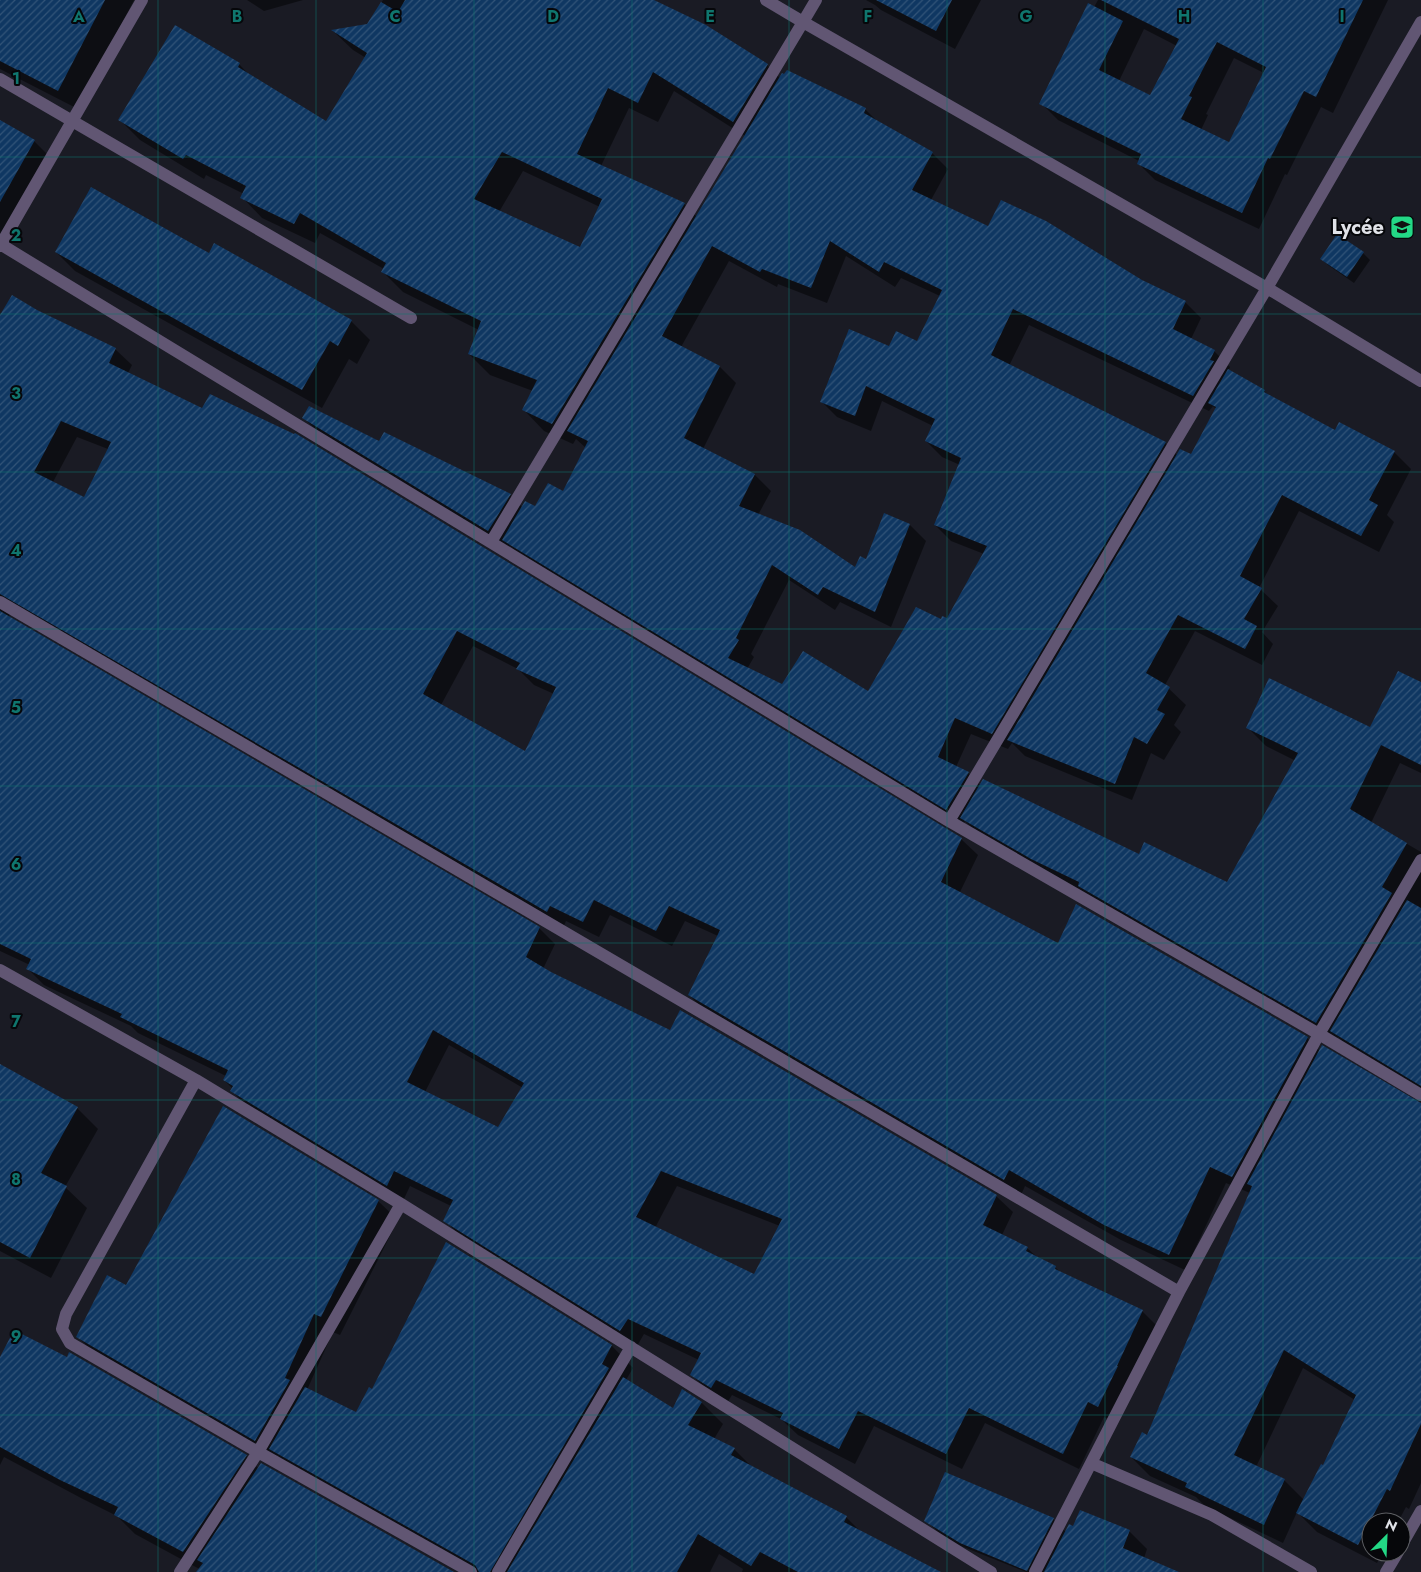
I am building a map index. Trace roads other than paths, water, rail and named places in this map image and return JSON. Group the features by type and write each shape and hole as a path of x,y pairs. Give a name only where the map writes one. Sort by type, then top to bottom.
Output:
{"street":[{"path":"142,0 0,245 949,821 1319,1034 1421,1095"},
{"path":"766,0 1267,288 1421,381"},
{"path":"491,542 816,0"},
{"path":"949,821 1267,288 1421,22"},
{"path":"0,79 411,318"},
{"path":"0,602 1179,1292"},
{"path":"1035,1572 1179,1292 1319,1034 1421,860"},
{"path":"0,970 196,1080 401,1204 991,1572"},
{"path":"196,1080 66,1314 62,1328 70,1343 471,1572"},
{"path":"180,1572 258,1452 401,1204"},
{"path":"498,1572 631,1347"},
{"path":"1091,1463 1212,1515 1311,1572"},
{"path":"1411,1528 1421,1511"}],"place":[{"name":"Lycée","path":"1402,227"}]}
